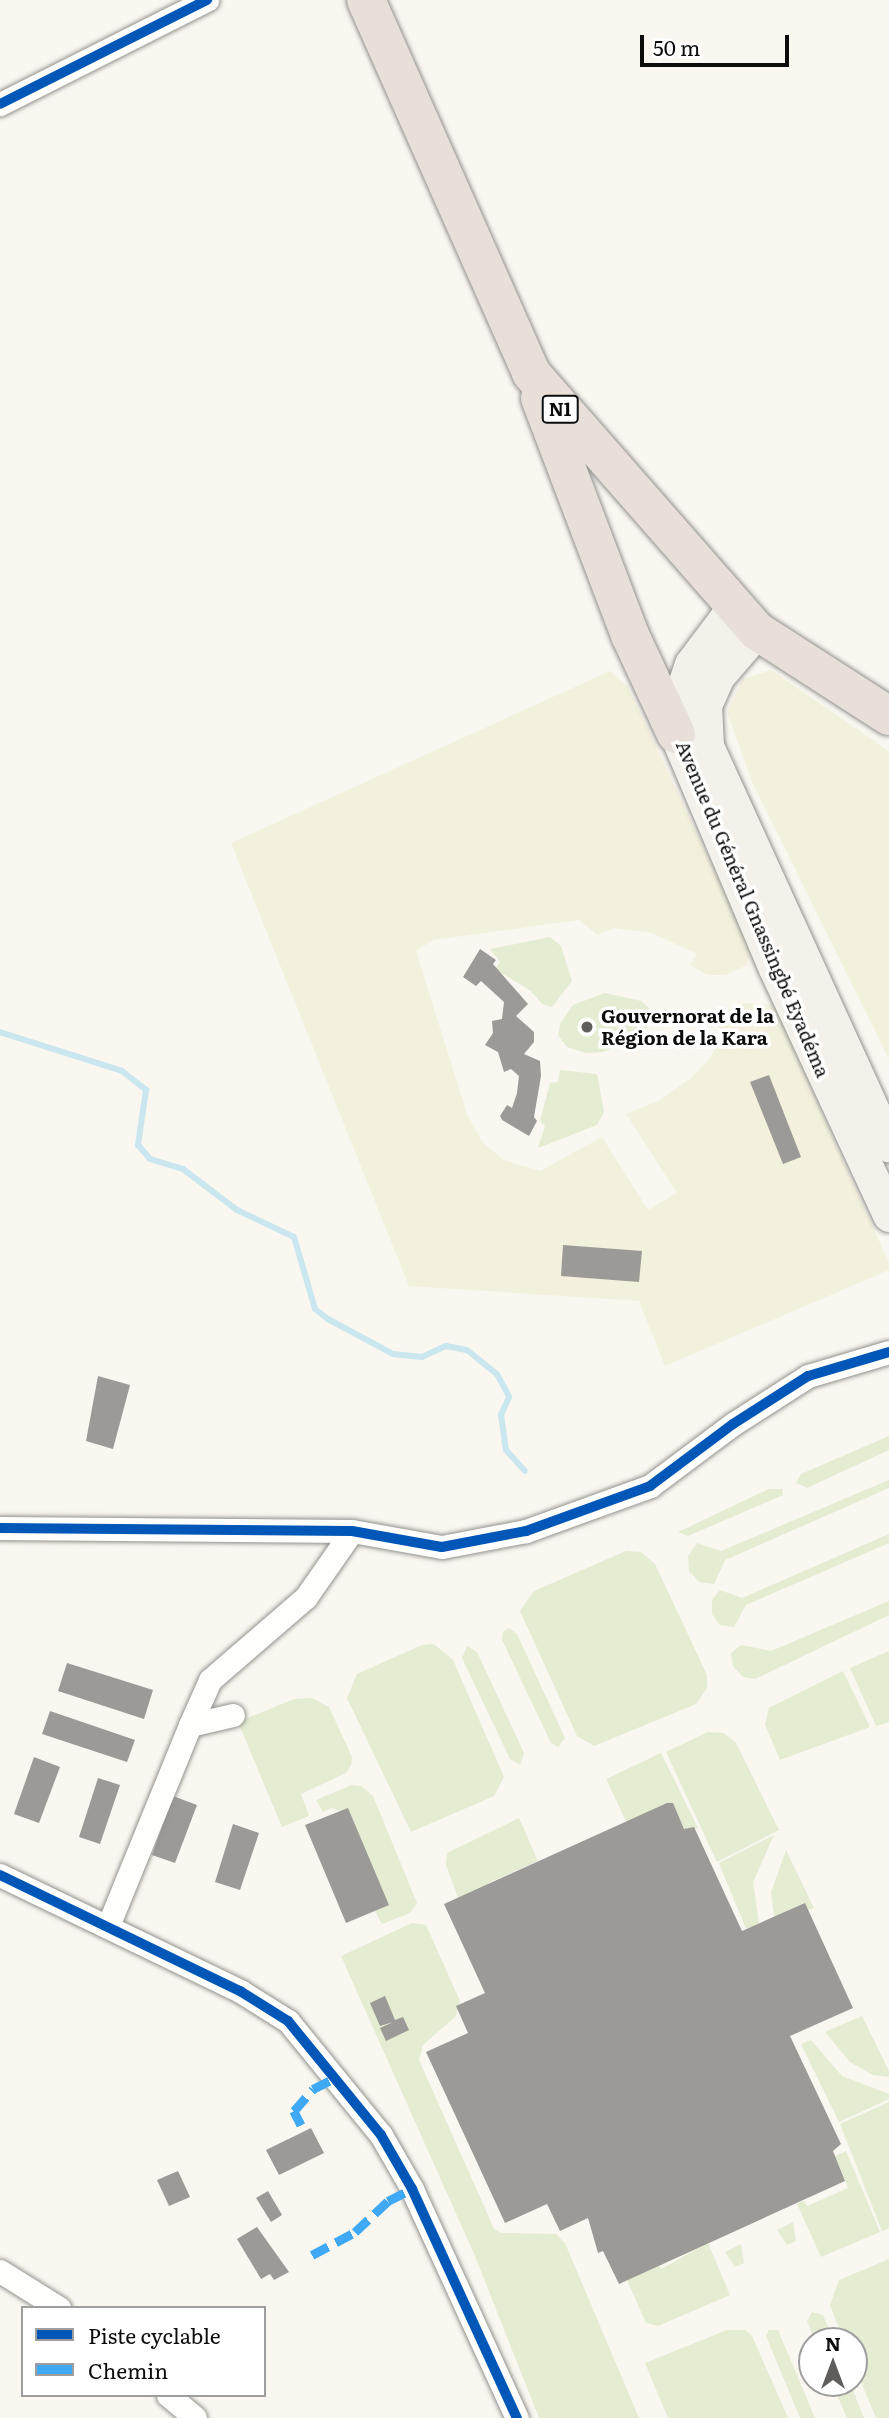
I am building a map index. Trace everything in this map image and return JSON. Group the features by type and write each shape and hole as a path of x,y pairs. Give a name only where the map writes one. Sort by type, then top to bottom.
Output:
{"highway":[{"name":"N1","path":"366,0 531,373 746,619 889,716"},
{"path":"531,373 629,635 676,734"}],"main road":[{"name":"Avenue du Général Gnassingbé Eyadéma","path":"746,619 691,664 678,701 676,734 799,982 889,1146"},
{"name":"Avenue du Général Gnassingbé Eyadéma","path":"746,619 705,705 703,727 707,746 889,1215"}],"street":[{"path":"0,104 207,0"},
{"path":"0,1528 352,1531 442,1547 526,1531 650,1486 733,1424 808,1376 889,1352"},
{"path":"108,1926 210,1681 306,1597 352,1531"},
{"path":"190,1725 233,1715"},
{"path":"0,1875 258,2002 288,2021 381,2135 412,2189 517,2418"},
{"path":"0,2271 56,2306"},
{"path":"170,2397 195,2418"}],"shaded area":[{"path":"771,670 889,751 889,1059 752,782 727,712 743,679"},
{"path":"610,671 628,687 743,932 750,950 747,965 726,975 708,975 690,965 697,954 652,933 614,928 598,935 579,920 433,940 416,951 467,1114 482,1142 504,1160 540,1171 602,1137 648,1210 677,1193 626,1114 658,1101 690,1079 711,1057 722,1033 715,1020 727,1011 745,1003 774,1005 889,1263 889,1270 665,1366 639,1301 409,1286 231,843"}],"green space":[{"path":"550,937 561,946 572,981 552,1007 542,1004 531,991 495,969 500,962 490,949"},
{"path":"605,993 641,1001 651,1010 647,1027 637,1040 603,1052 586,1053 567,1047 558,1035 561,1022 573,1005"},
{"path":"560,1070 597,1074 604,1112 597,1125 538,1148 545,1126 540,1121 550,1083 558,1082"},
{"path":"889,1436 889,1450 807,1488 796,1483 801,1474"},
{"path":"889,1480 889,1488 725,1560 714,1584 699,1582 689,1571 688,1556 697,1543 721,1551"},
{"path":"769,1489 782,1489 783,1495 688,1536 678,1532"},
{"path":"889,1534 889,1543 746,1605 734,1627 720,1625 712,1614 712,1600 720,1590 742,1598"},
{"path":"626,1551 641,1552 655,1564 707,1675 707,1688 696,1704 594,1746 577,1736 520,1611 534,1591"},
{"path":"889,1601 889,1615 755,1679 743,1677 733,1666 731,1653 741,1645 771,1651"},
{"path":"509,1628 517,1634 565,1738 558,1747 551,1743 502,1640 503,1632"},
{"path":"434,1644 453,1660 504,1777 494,1796 411,1832 347,1698 357,1674 422,1645"},
{"path":"467,1646 477,1652 524,1753 520,1765 510,1759 462,1658"},
{"path":"889,1651 889,1722 876,1726 850,1668"},
{"path":"843,1671 870,1727 780,1760 765,1725 769,1708"},
{"path":"312,1698 329,1707 352,1757 351,1765 346,1773 301,1794 309,1816 282,1827 238,1722 294,1699"},
{"path":"708,1732 724,1733 736,1743 779,1830 717,1862 666,1752"},
{"path":"661,1753 698,1828 684,1829 672,1803 627,1823 606,1779"},
{"path":"352,1785 361,1786 373,1796 417,1903 410,1913 382,1924 375,1911 388,1904 347,1813 332,1808 323,1812 316,1800"},
{"path":"519,1818 538,1861 488,1883 500,1912 463,1911 446,1865 447,1853"},
{"path":"774,1835 753,1882 760,1930 754,1934 750,1927 746,1929 719,1863"},
{"path":"786,1850 814,1908 775,1924 771,1892"},
{"path":"412,1923 426,1925 460,2001 456,2016 423,2045 419,2060 494,2229 502,2233 556,2234 565,2243 639,2418 539,2418 475,2256 341,1956"},
{"path":"862,2016 889,2071 889,2077 873,2075 850,2062 825,2032"},
{"path":"811,2040 842,2076 889,2094 889,2099 839,2122 801,2044"},
{"path":"889,2102 889,2228 882,2231 840,2124"},
{"path":"846,2151 880,2232 821,2257 797,2204 804,2201 807,2206 848,2188 835,2156"},
{"path":"793,2222 796,2241 787,2245 777,2230"},
{"path":"708,2243 730,2295 658,2326 646,2323 614,2251 657,2261 661,2269"},
{"path":"741,2244 744,2263 735,2267 725,2252"},
{"path":"889,2259 889,2418 876,2418 867,2397 868,2327 839,2327 830,2305 839,2280"},
{"path":"812,2312 823,2315 828,2327 809,2327 807,2321"},
{"path":"727,2330 745,2330 752,2336 788,2418 668,2418 645,2363"},
{"path":"769,2330 778,2330 798,2378 798,2397 806,2397 815,2418 800,2418 766,2336"},
{"path":"838,2397 856,2397 864,2418 847,2418"}],"building":[{"path":"480,949 496,960 493,964 528,1004 516,1016 534,1032 534,1042 524,1054 540,1061 541,1076 534,1117 537,1121 529,1136 502,1120 500,1116 507,1105 512,1108 519,1076 511,1069 504,1072 498,1052 485,1045 493,1033 492,1021 502,1019 504,1002 481,981 476,986 463,977"},
{"path":"769,1075 801,1157 783,1164 750,1082"},
{"path":"563,1245 642,1251 639,1282 561,1276"},
{"path":"98,1376 130,1385 113,1449 86,1441"},
{"path":"67,1663 153,1690 144,1719 58,1691"},
{"path":"50,1711 135,1740 127,1762 42,1734"},
{"path":"34,1757 60,1767 39,1823 14,1814"},
{"path":"98,1778 120,1785 100,1844 79,1837"},
{"path":"173,1796 197,1805 175,1863 152,1855"},
{"path":"667,1803 673,1803 684,1829 694,1827 742,1931 805,1903 853,2008 790,2036 841,2144 833,2151 845,2181 619,2284 603,2251 598,2253 588,2218 560,2231 547,2204 505,2223 426,2052 468,2033 456,2006 485,1993 444,1904"},
{"path":"348,1808 389,1905 346,1923 305,1825"},
{"path":"233,1824 259,1833 240,1890 215,1882"},
{"path":"385,1996 395,2020 403,2017 409,2030 386,2041 380,2028 393,2022 380,2026 370,2003"},
{"path":"311,2128 324,2153 279,2175 266,2150"},
{"path":"178,2171 190,2197 169,2206 157,2180"},
{"path":"268,2191 282,2215 271,2222 256,2198"},
{"path":"257,2227 289,2272 274,2280 270,2274 261,2279 237,2239"}],"waterway":[{"path":"0,1032 122,1071 146,1090 138,1145 150,1159 183,1169 237,1210 294,1237 315,1309 328,1319 393,1354 422,1357 446,1346 467,1350 497,1374 509,1397 501,1415 506,1450 525,1471"}],"marked path":[{"path":"301,2125 294,2111 313,2089 335,2078"},
{"path":"312,2255 355,2232 388,2201 412,2189"}],"cycle path":[{"path":"0,104 207,0"},
{"path":"0,1528 352,1531 442,1547 526,1531 650,1486 733,1424 808,1376 889,1352"},
{"path":"0,1875 240,1991 288,2021 381,2135 412,2189 517,2418"}],"place":[{"name":"Gouvernorat de la Région de la Kara","path":"587,1027"}]}
